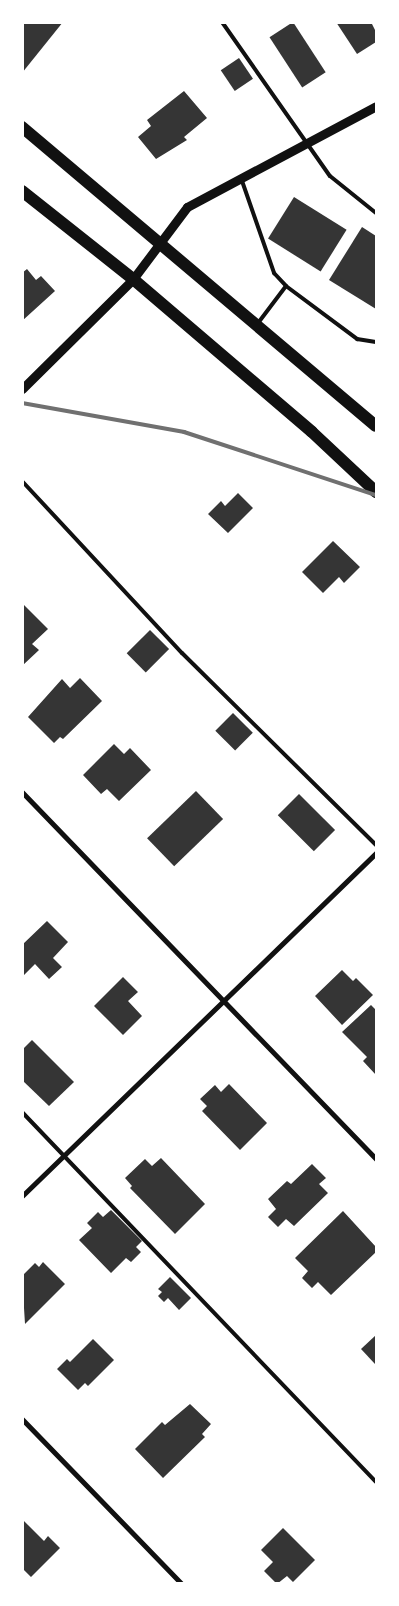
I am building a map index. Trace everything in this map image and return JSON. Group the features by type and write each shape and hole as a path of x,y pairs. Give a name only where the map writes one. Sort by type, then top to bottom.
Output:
{"main road":[{"path":"22,127 258,323 376,426"},
{"path":"22,191 133,279 312,432 376,492"}],"street":[{"path":"22,389 133,279 159,241 187,207 376,106"},
{"path":"22,792 376,1159"},
{"path":"22,1196 376,852"},
{"path":"22,1419 182,1584"}],"lane":[{"path":"222,22 330,176 376,213"},
{"path":"241,178 274,273 286,286 357,339 376,342"},
{"path":"258,323 286,286"},
{"path":"22,481 182,653 376,845"},
{"path":"22,1112 376,1482"}],"building":[{"path":"25,22 63,22 22,73 22,26"},
{"path":"293,22 326,72 302,88 270,37"},
{"path":"336,22 371,22 376,32 376,42 357,54"},
{"path":"239,58 253,79 235,91 221,70"},
{"path":"184,91 207,118 184,137 187,140 156,159 138,137 151,126 147,120"},
{"path":"294,197 347,230 321,271 268,239"},
{"path":"362,227 376,236 376,309 329,280"},
{"path":"27,269 36,280 41,276 55,291 22,321 22,273"},
{"path":"238,493 253,508 228,533 208,514 221,501 225,506"},
{"path":"333,541 360,567 344,583 339,577 323,593 302,572"},
{"path":"24,605 48,629 32,644 39,650 22,666"},
{"path":"150,630 169,649 146,672 127,653"},
{"path":"80,678 102,701 63,739 60,737 54,743 28,717 62,679 70,688"},
{"path":"233,713 253,733 235,750 215,731"},
{"path":"114,744 124,754 130,748 151,770 119,801 107,789 101,794 83,775"},
{"path":"196,791 223,819 174,866 147,838"},
{"path":"299,794 335,830 314,851 278,815"},
{"path":"47,921 68,942 53,958 62,967 49,979 35,964 24,975 22,945"},
{"path":"342,970 353,981 356,978 373,995 342,1025 315,996"},
{"path":"123,977 138,992 128,1001 142,1016 123,1035 94,1006"},
{"path":"371,1005 376,1010 376,1075 363,1061 367,1057 342,1032"},
{"path":"32,1040 74,1082 49,1106 22,1080 22,1050"},
{"path":"229,1084 267,1123 240,1150 202,1111 207,1106 200,1099 215,1085 221,1092"},
{"path":"161,1158 205,1204 175,1234 130,1188 132,1186 125,1178 145,1159 152,1166"},
{"path":"312,1164 326,1178 319,1184 328,1193 294,1226 286,1219 278,1227 268,1217 276,1209 268,1199 287,1181 291,1184"},
{"path":"111,1210 142,1241 136,1247 141,1252 131,1262 126,1258 111,1273 79,1240 92,1228 87,1223 98,1212 103,1217"},
{"path":"343,1211 376,1247 376,1252 331,1295 318,1282 312,1288 302,1278 308,1271 295,1258"},
{"path":"43,1262 65,1284 25,1324 22,1276 35,1263 39,1267"},
{"path":"170,1277 191,1298 179,1310 168,1298 164,1302 158,1296 162,1292 158,1289"},
{"path":"376,1335 376,1363 375,1364 361,1349"},
{"path":"93,1339 114,1360 88,1386 85,1383 78,1390 57,1369 67,1359 70,1362"},
{"path":"190,1404 211,1424 202,1434 205,1437 163,1478 135,1449 162,1422 165,1425"},
{"path":"22,1519 44,1541 48,1536 60,1548 31,1577 22,1568"},
{"path":"283,1528 315,1560 293,1582 287,1576 277,1584 264,1571 273,1562 261,1550"}],"railway":[{"path":"22,403 184,432 376,495"}]}
